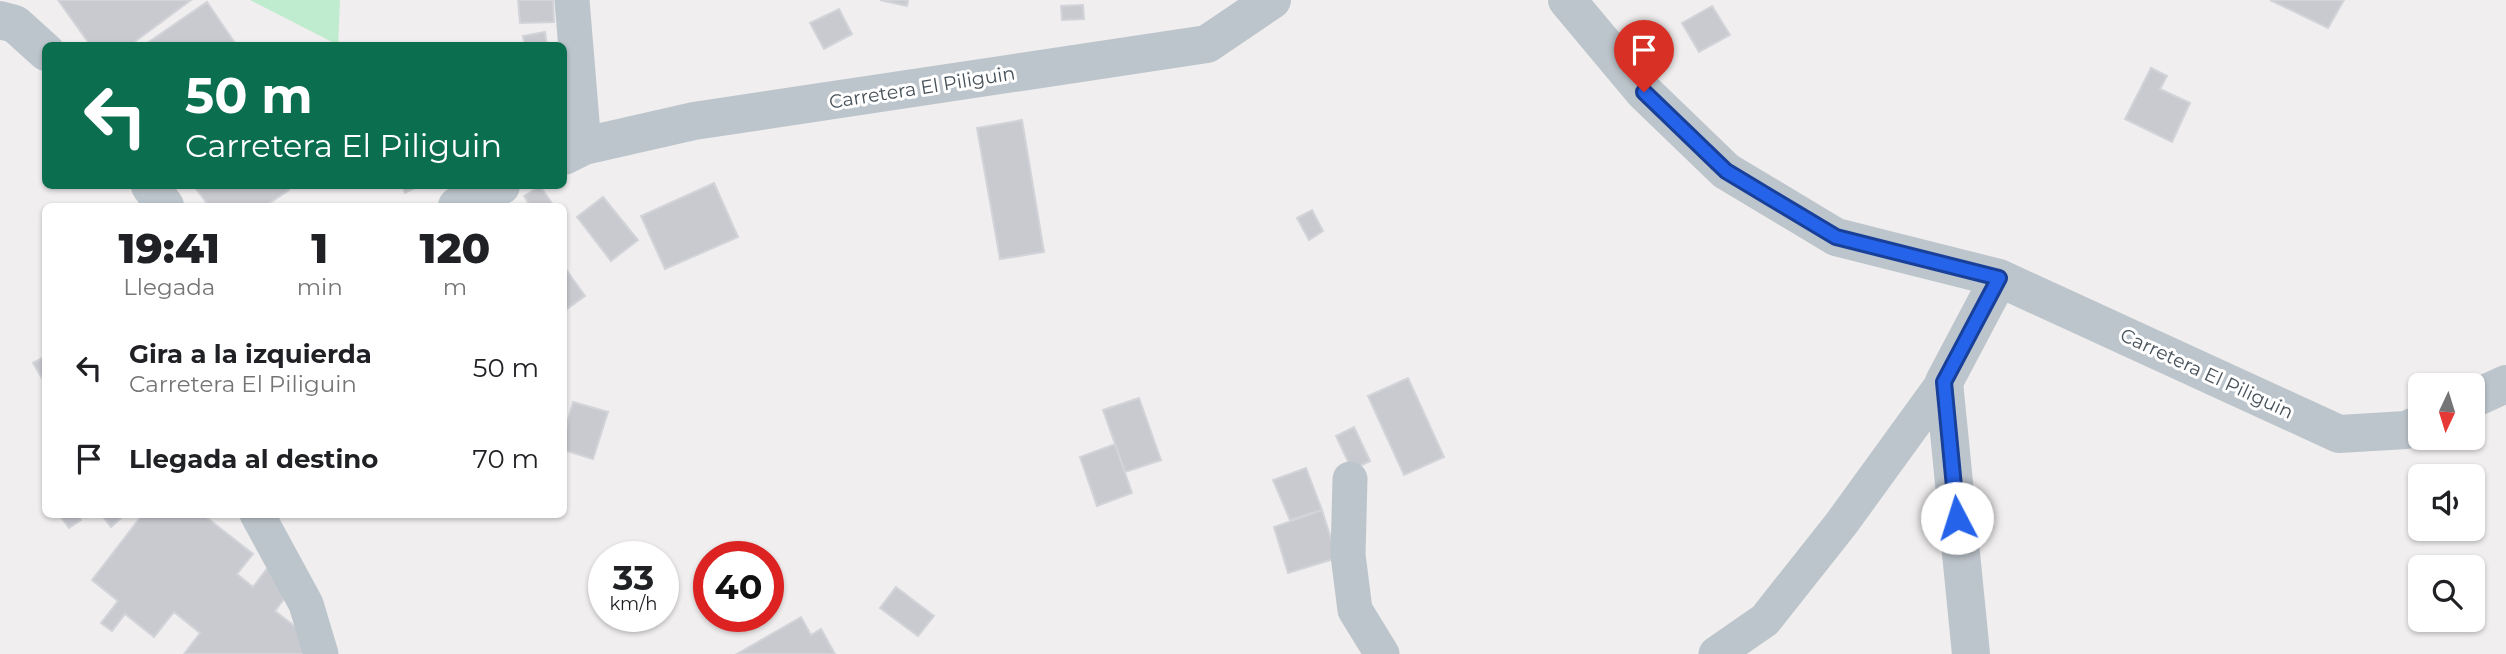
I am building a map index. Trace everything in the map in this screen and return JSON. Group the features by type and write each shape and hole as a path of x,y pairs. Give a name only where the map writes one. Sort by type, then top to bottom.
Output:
{"street":[{"path":"572,0 574,151"},
{"name":"Carretera El Piliguin","path":"574,151 694,121 1206,44 1272,0"},
{"name":"Carretera El Piliguin","path":"1567,0 1644,92 1726,171 1836,237 1999,278 2339,434 2408,429"},
{"path":"0,20 15,24 42,48"},
{"path":"464,203 494,189"},
{"path":"1716,654 1765,620 1841,524 1944,382 1999,278"},
{"path":"1944,382 1970,654"},
{"path":"2485,394 2506,384"},
{"path":"1350,479 1348,555 1354,610 1382,654"},
{"path":"259,518 306,604 321,654"}],"green space":[{"path":"250,0 340,0 338,42 332,42"}],"building":[{"path":"58,0 191,0 134,42 88,42"},
{"path":"518,0 553,0 554,22 520,23"},
{"path":"880,0 908,0 907,6"},
{"path":"2270,0 2344,0 2328,28"},
{"path":"207,2 234,42 149,42"},
{"path":"1083,5 1084,19 1062,20 1061,6"},
{"path":"1712,6 1730,35 1699,52 1682,23"},
{"path":"839,9 852,34 824,49 810,23"},
{"path":"545,32 546,42 524,42 523,36"},
{"path":"2151,68 2167,76 2160,89 2190,103 2172,142 2125,119"},
{"path":"1022,120 1044,252 1000,259 977,128"},
{"path":"714,183 738,237 665,269 641,216"},
{"path":"196,189 289,190 270,203 207,203"},
{"path":"535,189 542,189 552,203 528,203 524,196"},
{"path":"603,197 638,240 611,261 577,217"},
{"path":"1312,210 1323,231 1309,240 1297,218"},
{"path":"567,271 585,296 567,309"},
{"path":"42,358 42,378 33,363"},
{"path":"1408,378 1444,457 1404,475 1368,396"},
{"path":"1139,398 1161,460 1125,472 1103,410"},
{"path":"573,402 608,412 593,459 567,451 567,424"},
{"path":"1354,427 1370,461 1352,470 1336,436"},
{"path":"1115,444 1132,493 1097,506 1080,457"},
{"path":"1306,468 1322,510 1290,520 1273,480"},
{"path":"1322,510 1337,558 1288,573 1274,527"},
{"path":"62,518 80,518 81,520 69,528"},
{"path":"104,518 121,518 111,527"},
{"path":"140,518 207,518 253,554 237,574 253,587 269,566 294,586 275,611 316,643 307,654 184,654 200,633 174,612 154,637 125,614 112,631 101,623 118,601 92,580"},
{"path":"896,587 934,616 918,636 880,608"},
{"path":"801,617 811,635 821,629 835,654 737,654 775,632 784,632 784,627"}],"route":[{"path":"1644,92 1726,171 1836,237 1999,278 1944,382 1957,518"}]}
